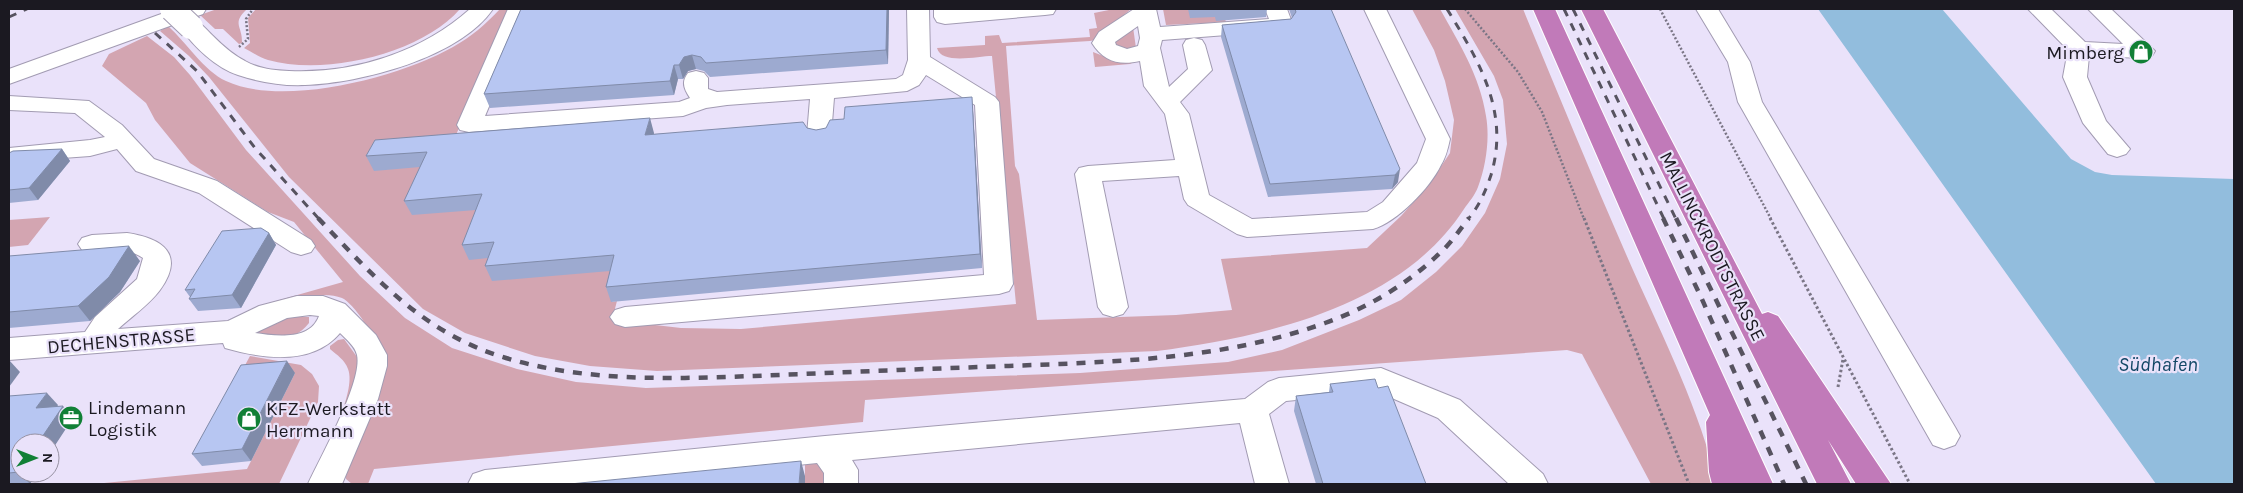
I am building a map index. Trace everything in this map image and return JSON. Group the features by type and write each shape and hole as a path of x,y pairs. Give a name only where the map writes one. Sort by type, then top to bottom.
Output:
{"highway":[{"path":"1544,9 1756,484"},
{"name":"MALLINCKRODTSTRASSE","path":"1592,9 1834,484"},
{"path":"1713,244 1776,334 1874,484"},
{"path":"1720,400 1726,472 1729,484"}],"street":[{"path":"172,9 193,18 220,55 245,70 273,76 321,77 373,68 421,52 460,30 482,9"},
{"path":"520,9 469,125 683,109 701,102 716,100 908,84 916,76 919,60 918,9"},
{"path":"945,9 945,17 1045,9"},
{"path":"1276,9 1282,25 1150,49 1133,55 1111,53 1102,43 1107,37 1145,10 1150,49 1156,86 1177,114 1197,198 1247,228 1374,220 1392,208 1429,165 1438,139 1375,9"},
{"path":"1708,9 1739,62 1750,102 1944,436"},
{"path":"2039,9 2079,49 2144,51 2099,9"},
{"path":"9,77 193,18"},
{"path":"1167,100 1200,70 1194,45"},
{"path":"2079,49 2075,77 2096,123 2117,149"},
{"path":"625,316 999,284 986,102 919,60"},
{"path":"696,78 695,86 699,94 716,100"},
{"path":"819,136 823,91"},
{"path":"9,103 81,106 113,130 145,165 208,187 301,246"},
{"path":"677,133 683,109"},
{"path":"9,158 17,154 90,148 122,140"},
{"path":"1113,307 1088,174 1190,167"},
{"path":"92,244 128,241 147,246 157,256 155,270 149,284 105,324 94,342"},
{"name":"DECHENSTRASSE","path":"9,349 234,331 254,319 286,309 324,306 335,311"},
{"path":"234,331 236,340 262,345 289,347 307,343 322,336 333,323 335,311"},
{"path":"325,484 370,381 372,356 360,335 335,311"},
{"path":"485,484 1252,410 1279,390 1382,380 1449,409 1531,484"},
{"path":"1252,410 1272,484"},
{"path":"825,450 841,470 841,484"}],"path":[{"path":"238,47 248,39 244,23 245,16 253,9"},
{"path":"1465,9 1518,72 1542,112 1688,484"},
{"path":"1660,9 1910,484"}],"shaded area":[{"path":"217,9 247,9 242,14 239,22 242,43 239,44 223,29 215,29 200,15"},
{"path":"256,9 460,9 443,25 422,38 397,49 344,63 317,65 291,64 268,60 244,48 250,43 248,18"},
{"path":"500,9 513,9 450,148 434,166 488,209 501,257 619,270 612,302 617,301 612,320 681,328 741,329 1016,304 992,56 952,58 940,53 937,48 985,45 985,36 999,35 1002,43 1090,37 1089,29 1097,28 1094,13 1114,9 1131,9 1095,40 1006,46 1015,166 1019,174 1037,320 1176,315 1232,310 1221,259 1367,248 1401,216 1428,186 1450,153 1454,120 1445,81 1434,50 1412,9 1440,9 1474,74 1483,101 1487,125 1485,161 1477,190 1464,209 1437,243 1405,271 1367,293 1327,312 1285,326 1241,337 1157,351 657,371 590,366 535,356 465,333 423,309 289,177 209,77 189,56 160,31 168,26 210,70 226,81 250,89 278,91 309,90 373,78 430,58 466,39"},
{"path":"1163,9 1188,9 1224,16 1226,22 1166,25"},
{"path":"1455,9 1523,9 1605,205 1669,348 1701,430 1717,484 1651,484 1582,354 1567,350 865,400 863,422 374,469 368,484 352,484 346,479 345,467 382,350 358,313 342,298 324,295 315,296 269,307 269,303 343,282 294,222 268,212 190,163 155,120 146,103 102,66 109,54 147,36 174,57 190,75 246,150 360,276 405,318 452,348 517,369 576,382 646,388 1080,373 1228,362 1282,350 1359,320 1401,300 1436,272 1462,246 1485,213 1500,179 1507,144 1503,100 1494,76"},
{"path":"1133,27 1136,48 1116,48 1113,39"},
{"path":"1093,52 1116,61 1134,62 1095,67"},
{"path":"50,217 28,245 9,247 9,220"},
{"path":"288,316 309,317 309,323 302,330 289,337 282,338 249,333"},
{"path":"344,339 360,361 360,377 333,435 344,407 350,379 347,366 330,349 330,346 338,340"},
{"path":"250,356 301,365 312,374 319,386 318,402 279,484 94,484 247,469 295,373 243,369"},
{"path":"805,460 819,465 824,472 825,484 805,484"}],"water":[{"name":"Südhafen","path":"1818,9 1942,9 2071,159 2095,172 2112,175 2234,179 2234,484 2156,484"}],"building":[{"path":"521,9 887,9 886,50 706,63 701,57 692,55 684,57 679,65 674,65 670,81 484,94"},
{"path":"1295,9 1331,9 1400,169 1395,175 1270,184 1222,25 1291,19 1296,12"},
{"path":"972,97 980,254 606,287 614,255 485,266 494,242 462,245 482,194 404,201 427,152 366,156 375,140 650,118 645,135 803,122 807,128 816,130 826,128 830,120 844,119 845,107"},
{"path":"62,149 29,188 9,190 9,153 13,151"},
{"path":"261,228 269,233 232,295 189,299 195,289 185,290 222,231"},
{"path":"129,246 109,277 78,306 9,312 9,256"},
{"path":"287,361 242,449 192,454 241,365"},
{"path":"1375,379 1378,388 1388,386 1426,484 1323,484 1296,396 1333,392 1330,384"},
{"path":"47,393 36,408 63,406 45,433 10,433 9,473 9,396"},
{"path":"801,461 799,484 570,484"}],"railway":[{"path":"9,17 27,9"},
{"path":"1447,9 1480,68 1494,109 1497,130 1496,152 1491,175 1482,198 1468,219"},
{"path":"1564,9 1664,219"},
{"path":"1573,9 1676,219"},
{"path":"155,33 197,71 255,148 319,219"},
{"path":"318,218 380,282 402,301 425,319 477,348 536,366 598,375 660,378 1094,362 1194,354 1227,349 1260,342 1325,323 1357,310 1387,294 1441,252 1469,218"},
{"path":"1663,218 1701,297 1784,484"},
{"path":"1676,218 1806,484"}],"place":[{"name":"Mimberg","path":"2141,52"},
{"name":"Lindemann Logistik","path":"71,418"},
{"name":"KFZ-Werkstatt Herrmann","path":"249,419"}]}
